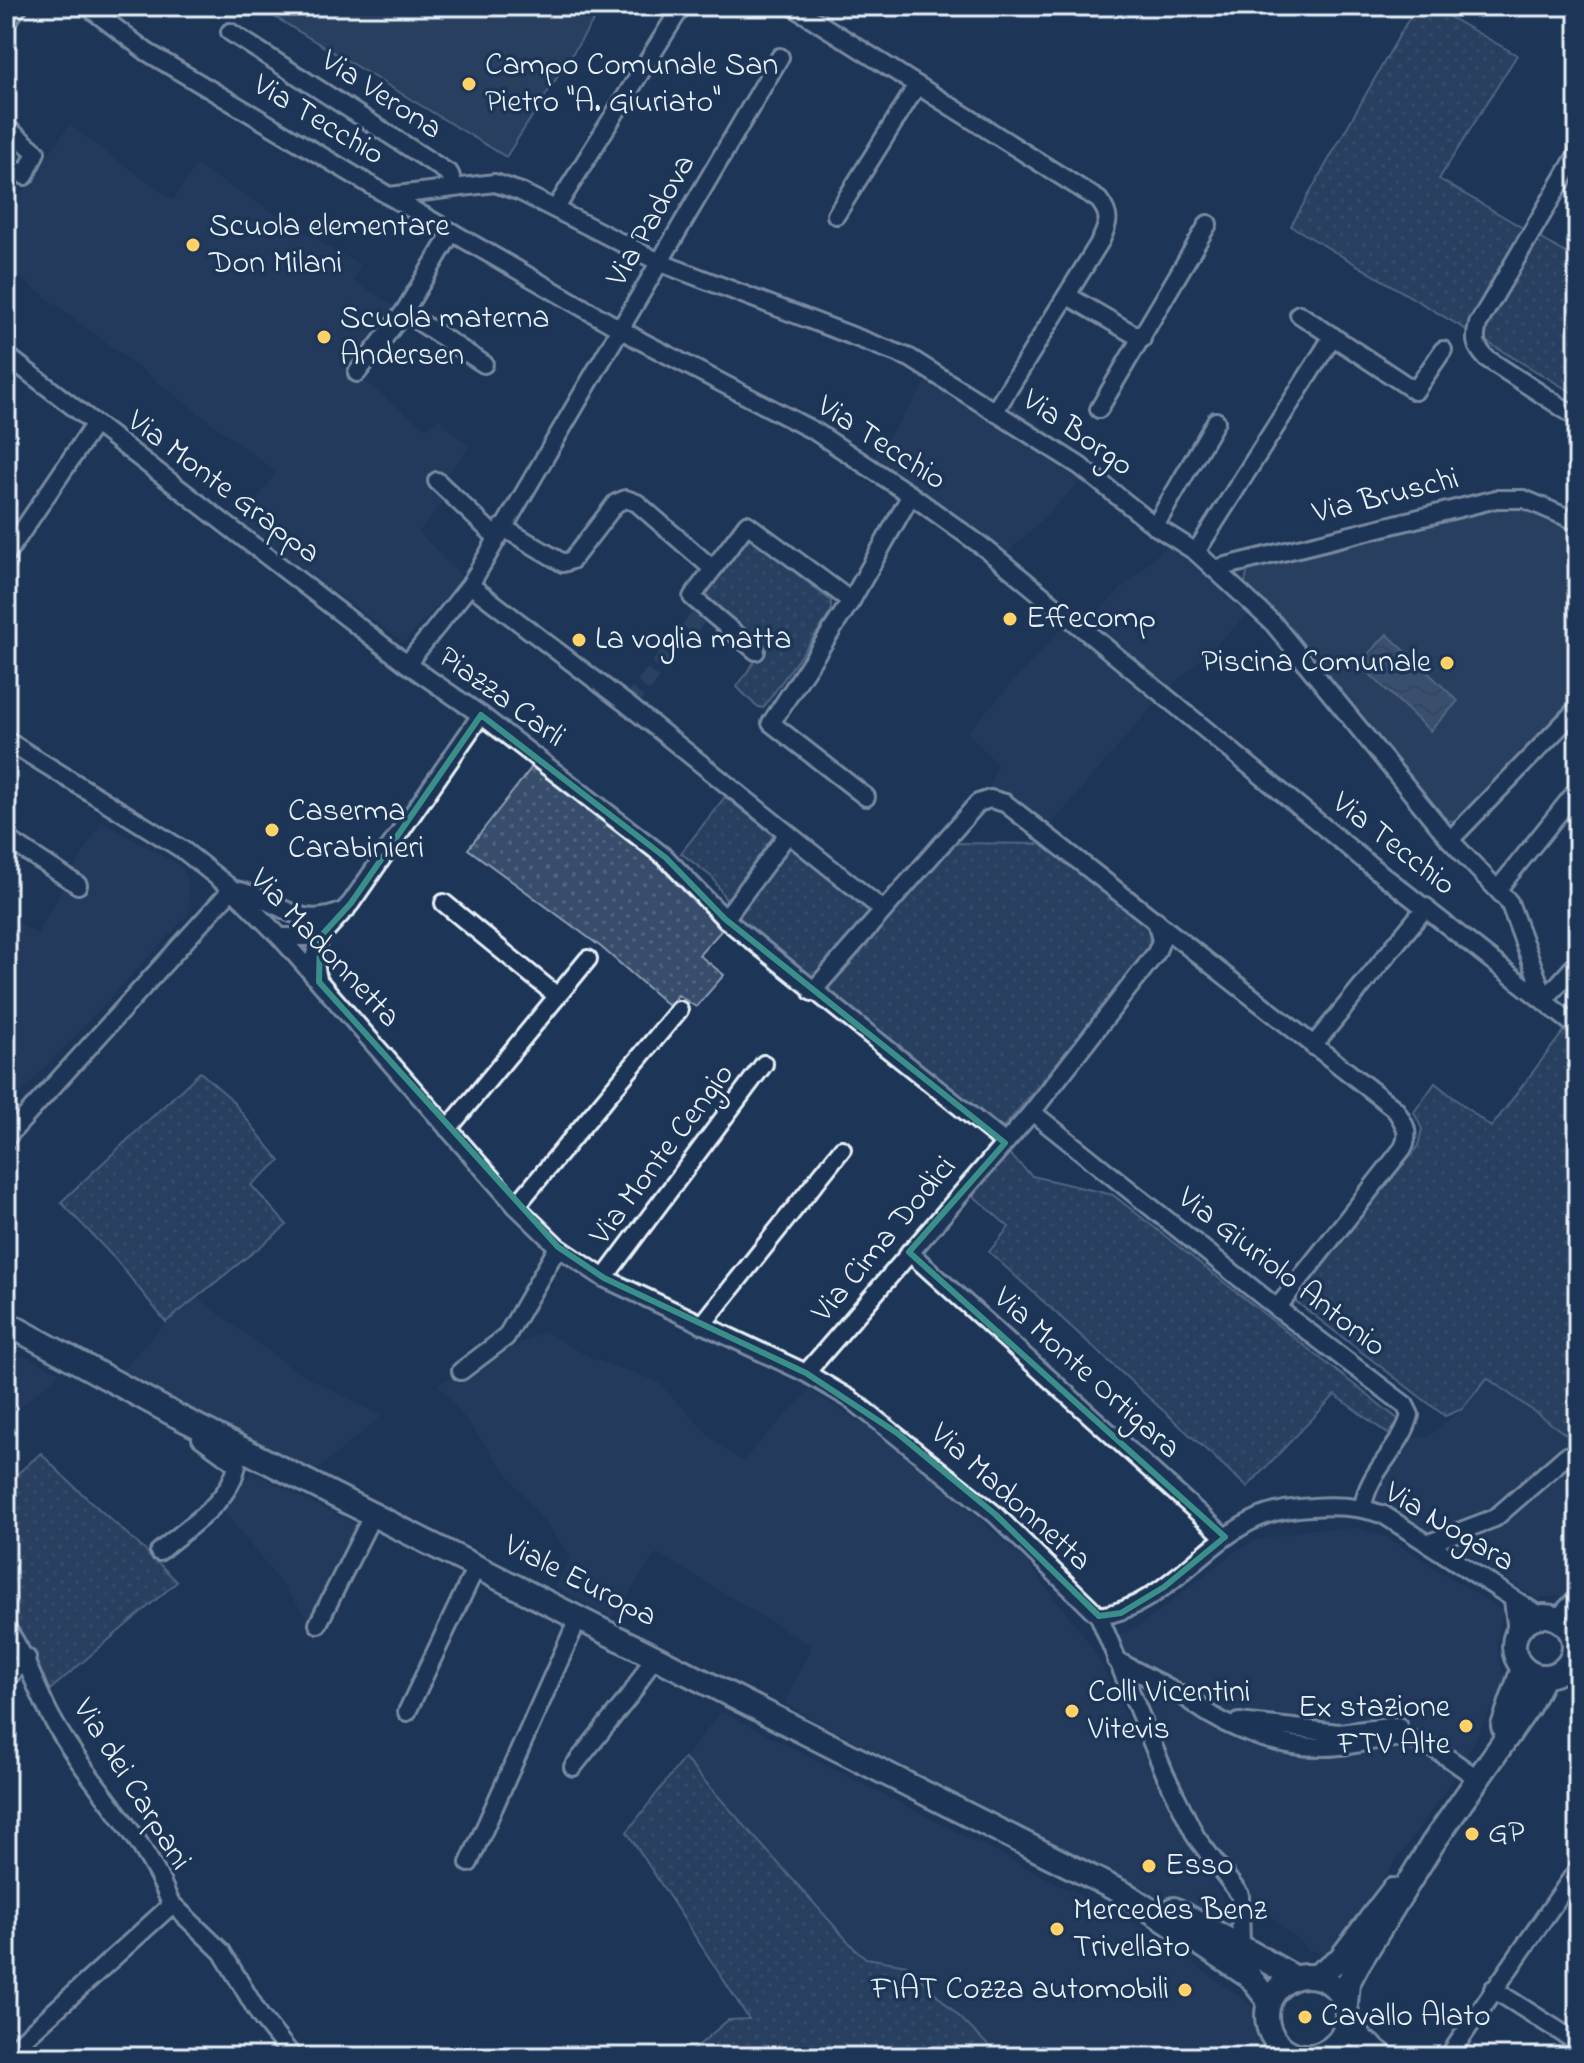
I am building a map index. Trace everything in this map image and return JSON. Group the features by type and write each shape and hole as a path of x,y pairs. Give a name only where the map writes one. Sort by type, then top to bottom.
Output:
{"main road":[{"name":"Viale Europa","path":"6,1323 177,1416 374,1512 1127,1895 1250,1977 1269,2001"},
{"path":"1569,1640 1523,1624 1517,1632 1514,1651 1534,1672 1553,1675 1569,1640 1578,1601"},
{"path":"1332,2047 1342,2035 1348,1983 1433,1843 1528,1707 1534,1672"},
{"path":"1375,2057 1362,2049 1332,2047 1309,2056 1276,2050 1267,2023 1269,2001 1279,1986 1340,1959 1433,1843"},
{"name":"Viale Europa","path":"1127,1895 1164,1903 1241,1949 1305,1977"},
{"path":"1305,1977 1335,1986 1362,2040 1384,2057"}],"street":[{"path":"6,22 19,6"},
{"name":"Via Tecchio","path":"87,6 147,52 389,196 621,330 816,432 911,495 986,549 1578,1028"},
{"path":"556,208 682,6"},
{"path":"792,6 1099,200 1109,213 1109,223 1101,240 995,411"},
{"name":"Via Verona","path":"230,32 450,174 454,187"},
{"name":"Via Padova","path":"499,532 661,263 780,57"},
{"path":"836,215 916,87"},
{"path":"6,127 36,152 25,176 6,163"},
{"path":"1578,153 1478,324 1475,337 1476,347 1486,358 1578,418"},
{"name":"Via Borgo","path":"389,196 495,183 556,208 661,263 910,358 1080,466 1155,526 1196,552 1281,632 1450,840 1498,889 1520,923 1545,999"},
{"path":"1099,409 1208,224"},
{"path":"357,373 404,312 452,232"},
{"path":"1068,296 1142,339"},
{"path":"404,312 484,364"},
{"path":"1299,314 1415,391 1443,350"},
{"path":"1196,552 1333,336"},
{"name":"Via Monte Grappa","path":"6,355 407,664"},
{"path":"1155,526 1216,421"},
{"path":"6,555 94,425"},
{"path":"437,481 499,532 563,563 572,560 616,503 626,499 637,503 713,569"},
{"path":"866,797 771,723 851,601 911,495"},
{"name":"Via Bruschi","path":"1214,569 1496,499 1524,499 1575,514"},
{"path":"756,651 692,597 747,524 851,601"},
{"name":"Piazza Carli","path":"499,532 470,585 407,664 481,715 666,858 725,919 812,992 1005,1143"},
{"path":"470,585 628,705 883,910"},
{"path":"1450,840 1578,708"},
{"path":"280,937 318,928 346,910 481,715"},
{"name":"Via Madonnetta","path":"6,740 183,850 232,889 280,937 516,1206 558,1247 604,1278 806,1373 852,1400 936,1464 996,1515 1099,1616 1165,1774 1196,1837 1240,1895 1241,1949"},
{"path":"1498,889 1578,789"},
{"path":"812,992 978,803 990,799 1005,803 1190,945 1395,1109 1408,1134 1403,1148 1277,1308"},
{"path":"725,919 787,835"},
{"path":"6,838 78,885"},
{"path":"6,1138 232,889 255,893 318,928"},
{"path":"444,903 556,995"},
{"path":"1313,1046 1426,907"},
{"path":"1154,918 1162,933 1156,953"},
{"path":"318,928 314,958 319,982"},
{"path":"1156,953 1175,943 1190,945"},
{"name":"Via Cima Dodici","path":"806,1373 1032,1112 1156,953"},
{"path":"448,1129 588,959"},
{"path":"1545,999 1578,962"},
{"path":"516,1206 679,1010"},
{"name":"Via Monte Cengio","path":"604,1278 764,1064"},
{"name":"Via Giuriolo Antonio","path":"1032,1112 1277,1308 1405,1405 1410,1415 1407,1426 1367,1484 1363,1507"},
{"path":"702,1325 842,1149"},
{"path":"461,1371 506,1337 558,1247"},
{"name":"Via Monte Ortigara","path":"909,1252 1225,1537"},
{"path":"159,1552 226,1493 237,1464 182,1426 177,1416"},
{"path":"1429,1543 1495,1518 1556,1464 1578,1453"},
{"name":"Via Nogara","path":"1099,1616 1121,1613 1164,1587 1225,1537 1259,1517 1286,1509 1363,1507 1384,1515 1429,1543 1569,1640"},
{"path":"318,1624 374,1512"},
{"path":"407,1712 477,1565"},
{"name":"Via Nogara","path":"1513,1600 1517,1632"},
{"path":"469,1863 579,1617"},
{"name":"Via dei Carpani","path":"6,1627 27,1658 50,1715 149,1862 170,1902 167,1909 6,2055"},
{"path":"573,1767 632,1693 654,1656"},
{"path":"6,1679 27,1658"},
{"path":"1116,1660 1191,1702 1240,1722 1339,1733 1398,1726"},
{"path":"1191,1702 1217,1722 1291,1744 1336,1747 1390,1739 1414,1740 1482,1769"},
{"path":"1448,2057 1493,1989 1573,1887 1578,1869"},
{"path":"170,1902 222,1952 260,2016 293,2057"},
{"path":"1493,1989 1578,2043"}],"highlighted area":[{"path":"481,715 666,858 725,919 1005,1143 909,1252 1225,1537 1164,1587 1121,1613 1099,1616 996,1515 897,1433 806,1373 604,1278 558,1247 319,982 320,937 351,903"}],"shaded area":[{"name":"Campo Comunale San Pietro \"A. Giuriato\"","path":"269,6 603,6 506,157 265,11"},
{"path":"1416,6 1430,6 1517,55 1439,179 1578,260 1578,396 1291,226"},
{"path":"69,125 173,200 196,165 361,266 353,280 401,310 354,373 426,429 438,418 470,447 442,482 446,498 419,532 461,575 457,584 404,643 240,522 276,472 6,267 6,216"},
{"path":"935,370 1002,397 1050,431 1085,477 1003,558 870,463"},
{"name":"Piscina Comunale","path":"1498,505 1531,507 1578,532 1578,693 1467,813 1453,821 1437,819 1293,633 1244,587 1248,569 1423,520"},
{"path":"745,532 831,601 831,611 823,624 763,708 756,706 737,687 763,649 700,599"},
{"path":"1171,541 1252,611 1164,694 1083,625"},
{"path":"1063,627 1157,701 1040,838 994,806 982,807 997,764 967,732"},
{"path":"532,767 664,866 689,890 721,931 699,955 724,975 696,1007 678,995 669,1006 601,947 468,849"},
{"path":"725,797 884,921 951,843 1047,844 1152,928 1154,946 1003,1128 737,919 713,878 681,853"},
{"path":"101,821 183,867 189,885 189,914 6,1109 6,915 37,934"},
{"path":"1564,1031 1578,1042 1578,1443 1487,1378 1462,1409 1445,1416 1294,1300 1418,1146 1422,1129 1414,1112 1435,1083 1491,1127"},
{"path":"200,1072 229,1097 280,1161 251,1185 287,1225 166,1322 116,1260 61,1202"},
{"path":"1006,1151 1032,1176 1113,1195 1399,1420 1388,1434 1335,1395 1247,1487 989,1252 1009,1227 970,1193"},
{"path":"197,1297 291,1368 382,1416 314,1473 119,1373 166,1322"},
{"path":"544,1331 591,1358 657,1381 717,1443 742,1461 809,1390 890,1441 950,1492 1027,1562 1093,1648 1174,1815 1230,1910 1230,1939 1166,1903 1154,1902 784,1703 811,1646 657,1553 612,1618 555,1587 571,1557 438,1384"},
{"path":"6,1352 30,1358 60,1373 6,1419"},
{"path":"1487,1378 1578,1443 1578,1575 1563,1596 1535,1598 1448,1540 1375,1499 1376,1490 1415,1437 1427,1437 1462,1409"},
{"path":"41,1453 177,1582 45,1694 6,1627 6,1484"},
{"path":"252,1472 375,1534 323,1637 220,1507"},
{"path":"1359,1528 1387,1537 1503,1611 1497,1640 1499,1661 1507,1681 1453,1780 1330,1955 1309,1951 1255,1902 1203,1832 1118,1636 1144,1623 1234,1552 1254,1541 1307,1529"},
{"path":"721,1711 1140,1926 1252,2005 1255,2030 1267,2049 1262,2057 1000,2057 907,1965 866,1958 854,1948 684,1758"},
{"path":"684,1758 854,1948 866,1958 907,1965 1000,2057 685,2057 728,2020 749,2019 627,1832"}],"water":[{"path":"1387,634 1458,701 1430,731 1359,664"}],"tunnel":[{"path":"628,705 705,609"}],"place":[{"name":"Campo Comunale San Pietro \"A. Giuriato\"","path":"469,84"},
{"name":"Scuola elementare Don Milani","path":"193,245"},
{"name":"Scuola materna Andersen","path":"324,337"},
{"name":"Effecomp","path":"1010,619"},
{"name":"La voglia matta","path":"579,640"},
{"name":"Piscina Comunale","path":"1447,663"},
{"name":"Caserma Carabinieri","path":"272,830"},
{"name":"Colli Vicentini Vitevis","path":"1072,1711"},
{"name":"Ex stazione FTV Alte","path":"1466,1726"},
{"name":"GP","path":"1472,1834"},
{"name":"Esso","path":"1149,1866"},
{"name":"Mercedes Benz Trivellato","path":"1057,1929"},
{"name":"FIAT Cozza automobili","path":"1185,1990"},
{"name":"Cavallo Alato","path":"1305,2017"}]}
